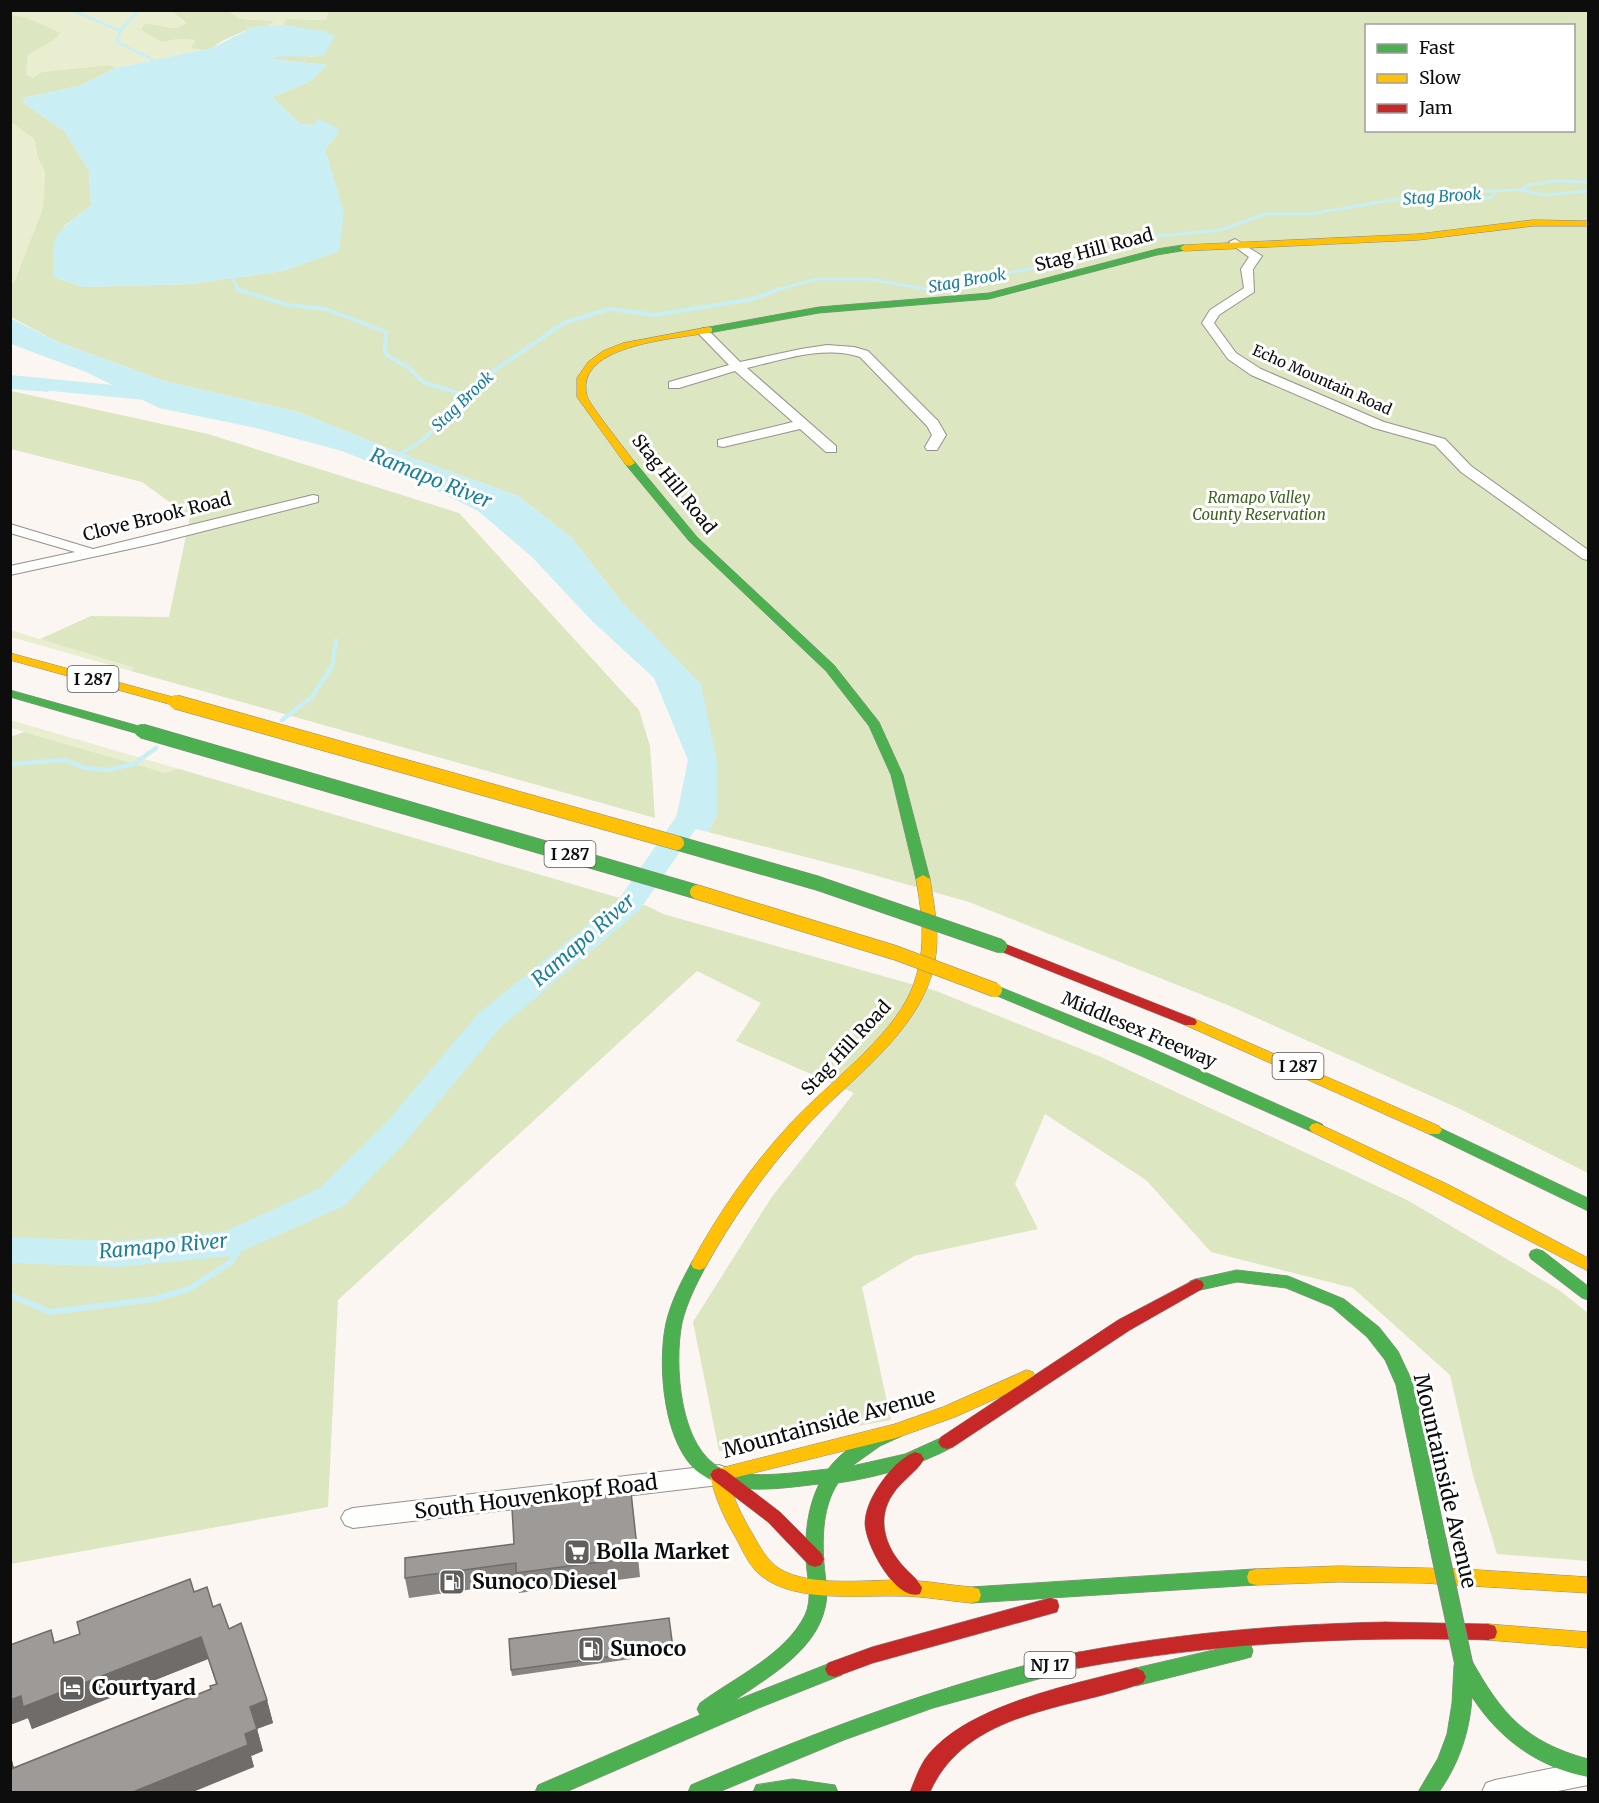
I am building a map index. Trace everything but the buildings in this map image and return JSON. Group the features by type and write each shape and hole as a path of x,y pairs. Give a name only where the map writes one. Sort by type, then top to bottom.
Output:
{"main road":[{"name":"Stag Hill Road","path":"815,1559 774,1517 697,1461 684,1439 669,1352 677,1312 734,1205 766,1162 815,1106 861,1063 901,1020 924,978 931,952 932,930 890,753 870,717 838,677 694,540 647,486 580,390 580,376 584,369 612,349 819,310 951,302 988,296 1157,252 1235,242 1408,238 1533,223 1588,224"},
{"name":"I 287","path":"10,656 817,883 1000,946 1175,1014 1300,1067 1460,1141 1588,1205"},
{"name":"Middlesex Freeway","path":"10,693 779,915 896,953 1124,1042 1269,1106"},
{"path":"1269,1106 1493,1227 1556,1269 1588,1294"},
{"name":"I 287","path":"1269,1106 1429,1181 1588,1265"},
{"name":"Mountainside Avenue","path":"719,1475 763,1480 829,1479 915,1458 937,1448 1013,1400 1068,1359 1153,1306 1194,1285 1230,1276 1272,1278 1312,1290 1349,1307 1376,1333 1405,1385 1464,1665 1463,1716 1458,1739 1440,1778 1428,1792"},
{"name":"Mountainside Avenue","path":"719,1475 896,1431 949,1412 1068,1359"},
{"path":"673,1737 736,1685 766,1668 798,1640 818,1606 820,1586 815,1559 821,1495 841,1462 858,1448 896,1431"},
{"path":"913,1588 894,1575 881,1557 874,1540 872,1515 876,1499 886,1482 915,1458"},
{"path":"719,1475 723,1500 762,1566 789,1582 820,1586 913,1588 941,1594 981,1595 1179,1584 1319,1573 1463,1575 1588,1585"},
{"path":"545,1792 813,1677 932,1636 1049,1606 1179,1584"},
{"path":"920,1792 931,1763 945,1748 963,1735 987,1723 1097,1687 1333,1629"},
{"name":"NJ 17","path":"698,1792 897,1709 1012,1675 1155,1645 1333,1629 1474,1631 1588,1640"},
{"path":"1404,1630 1531,1650"},
{"name":"Mountainside Avenue","path":"1464,1665 1487,1708 1513,1735 1559,1761 1588,1768"},
{"path":"763,1792 793,1788 828,1792"}],"street":[{"name":"Echo Mountain Road","path":"1235,242 1256,256 1247,269 1250,289 1214,313 1208,323 1232,356 1256,372 1379,425 1440,442 1466,469 1588,556"},
{"path":"703,332 738,367 831,449"},
{"path":"674,385 738,367 832,348 857,350 936,427 939,435 932,447"},
{"path":"723,443 802,424"},
{"name":"Clove Brook Road","path":"10,571 313,499"},
{"path":"10,528 92,553"},
{"name":"South Houvenkopf Road","path":"353,1518 719,1475"},
{"path":"1495,1792 1588,1773"}],"green space":[{"path":"11,10 172,11 186,24 165,28 153,24 162,42 178,39 195,40 191,48 203,50 116,68 109,65 42,72 33,78 26,74 28,55 55,39 35,22 11,15"},
{"path":"326,10 328,12 326,20 286,19 283,25 268,26 273,21 240,19 228,11"},
{"path":"172,11 228,11 240,19 274,21 268,26 253,27 212,48 203,50 191,48 195,40 178,39 162,42 141,30 145,24 176,28 186,23"},
{"name":"Ramapo Valley County Reservation","path":"326,11 1588,11 1588,1173 1458,1108 1230,1006 969,902 708,832 717,816 620,600 571,537 518,496 410,457 298,412 164,381 56,341 11,317 11,284 14,283 43,208 45,172 37,156 35,140 11,122 11,15 25,17 60,33 55,39 28,55 26,74 33,78 42,72 109,65 116,68 79,86 23,98 25,104 64,131 89,170 91,206 64,226 54,277 83,287 190,284 283,271 338,251 343,213 325,149 337,135 313,125 300,124 272,97 309,82 327,65 269,59 288,54 313,57 296,27 283,25 286,19 326,20 328,12"},
{"path":"11,122 35,140 37,156 45,172 43,208 14,283 11,284"},
{"path":"11,391 208,434 459,513 639,710 650,746 655,818 131,671 135,668 40,639 91,616 169,617 190,517 142,482 11,449"},
{"path":"10,630 136,668 131,671 11,637"},
{"path":"10,720 179,769 165,774 11,728"},
{"path":"24,732 165,773 179,769 647,906 663,914 936,991 1101,1057 1409,1201 1559,1290 1588,1313 1588,1561 1497,1554 1473,1475 1450,1375 1353,1288 1211,1252 1146,1180 1045,1114 1015,1184 1038,1229 914,1256 862,1287 891,1420 719,1451 693,1322 771,1198 854,1093 736,1041 761,1003 697,971 338,1300 328,1507 11,1564 10,737"}],"water":[{"path":"283,25 324,31 335,36 324,55 284,56 271,59 328,65 309,82 272,97 300,124 313,125 318,119 339,128 337,135 325,149 344,213 339,251 283,271 191,284 83,287 54,277 53,251 58,235 63,228 91,206 89,170 64,131 25,104 23,98 79,86 116,68 212,48 253,27"},
{"path":"10,318 56,341 164,381 298,412 410,457 518,496 571,537 620,600 701,684 717,761 717,816 708,832 675,824 688,760 654,678 591,620 532,557 478,511 424,484 342,451 256,428 159,408 86,372 11,344"},
{"path":"11,378 41,380 49,392 11,389"}],"waterway":[{"path":"72,10 120,31"},
{"path":"120,31 139,10"},
{"path":"120,31 117,42 157,62"},
{"name":"Stag Brook","path":"1521,190 1528,185 1557,181 1588,182"},
{"name":"Stag Brook","path":"927,289 1119,251 1133,243 1159,236 1221,230 1265,214 1310,214 1422,195 1445,197 1481,191 1521,190"},
{"path":"1521,190 1544,195 1588,191"},
{"path":"1447,198 1491,198 1495,192"},
{"path":"229,273 239,290"},
{"name":"Stag Brook","path":"776,290 817,279 868,279 927,289"},
{"name":"Stag Brook","path":"398,455 423,440 480,380 564,323 609,309 655,315 753,299 780,289"},
{"path":"239,290 288,305 326,309 386,332 385,351 388,356 409,368 423,382 465,395"},
{"name":"Ramapo River","path":"10,381 166,396"},
{"path":"332,668 336,640"},
{"path":"282,720 312,697 332,666"},
{"path":"10,764 65,760 85,768 108,770 134,764 156,748"},
{"name":"Ramapo River","path":"10,1250 118,1254 231,1243 332,1197 396,1132 489,1021 629,905 694,811 697,790"},
{"path":"10,1295 50,1312 154,1299 189,1289 230,1263 251,1233"}],"traffic: fast":[{"path":"709,330 819,310 989,296 1157,252 1184,248"},
{"path":"630,463 693,539 830,668 875,725 897,775 923,879"},
{"path":"10,693 142,731"},
{"path":"142,731 697,892"},
{"path":"677,843 817,883 1000,946"},
{"path":"995,990 1146,1052 1317,1128"},
{"path":"1434,1130 1588,1205"},
{"path":"1537,1255 1588,1294"},
{"path":"699,1264 676,1315 671,1339 671,1358 674,1401 679,1423 695,1458 707,1469 727,1478 749,1481 833,1476 891,1465 929,1452 947,1442"},
{"path":"1196,1285 1237,1276 1288,1282 1338,1303 1373,1332 1392,1356 1405,1385 1437,1539"},
{"path":"707,1709 764,1670 802,1635 817,1607 818,1585 814,1538 822,1497 830,1480 841,1465 856,1452 896,1431"},
{"path":"1437,1539 1464,1665"},
{"path":"972,1595 1256,1577"},
{"path":"1136,1677 1244,1651"},
{"path":"698,1792 791,1752 885,1716 981,1685 1079,1660"},
{"path":"1464,1665 1487,1703 1513,1733 1546,1754 1588,1768"},
{"path":"545,1792 752,1702 835,1669"},
{"path":"1428,1792 1446,1764 1452,1749 1460,1719 1464,1670"},
{"path":"763,1792 793,1788 828,1792"}],"traffic: slow":[{"path":"1184,248 1418,237 1533,223 1588,224"},
{"path":"630,463 582,397 582,378 591,364 607,353 627,345 709,330"},
{"path":"10,656 176,702"},
{"path":"176,702 677,843"},
{"path":"699,1264 731,1209 770,1158 825,1097 879,1046 900,1020 917,992 928,961 930,924 923,879"},
{"path":"697,892 896,953 995,990"},
{"path":"1190,1022 1434,1130"},
{"path":"1317,1128 1443,1189 1588,1265"},
{"path":"730,1472 896,1431 949,1412 1027,1377"},
{"path":"719,1475 731,1512 754,1554 773,1575 789,1581 826,1587 908,1588 972,1595"},
{"path":"1256,1577 1339,1574 1422,1575 1588,1585"},
{"path":"1488,1632 1588,1640"}],"traffic: jam":[{"path":"1000,946 1190,1022"},
{"path":"947,1442 1124,1325 1196,1285"},
{"path":"913,1588 884,1555 877,1539 874,1523 877,1507 885,1491 897,1475 915,1459"},
{"path":"719,1475 774,1517 815,1559"},
{"path":"835,1669 872,1655 1050,1606"},
{"path":"1079,1660 1181,1643 1283,1633 1385,1630 1488,1632"},
{"path":"920,1792 932,1766 952,1745 979,1727 1044,1701 1136,1677"}],"place":[{"name":"Bolla Market","path":"577,1552"},
{"name":"Sunoco Diesel","path":"452,1582"},
{"name":"Sunoco","path":"591,1649"},
{"name":"Courtyard","path":"72,1688"}]}
